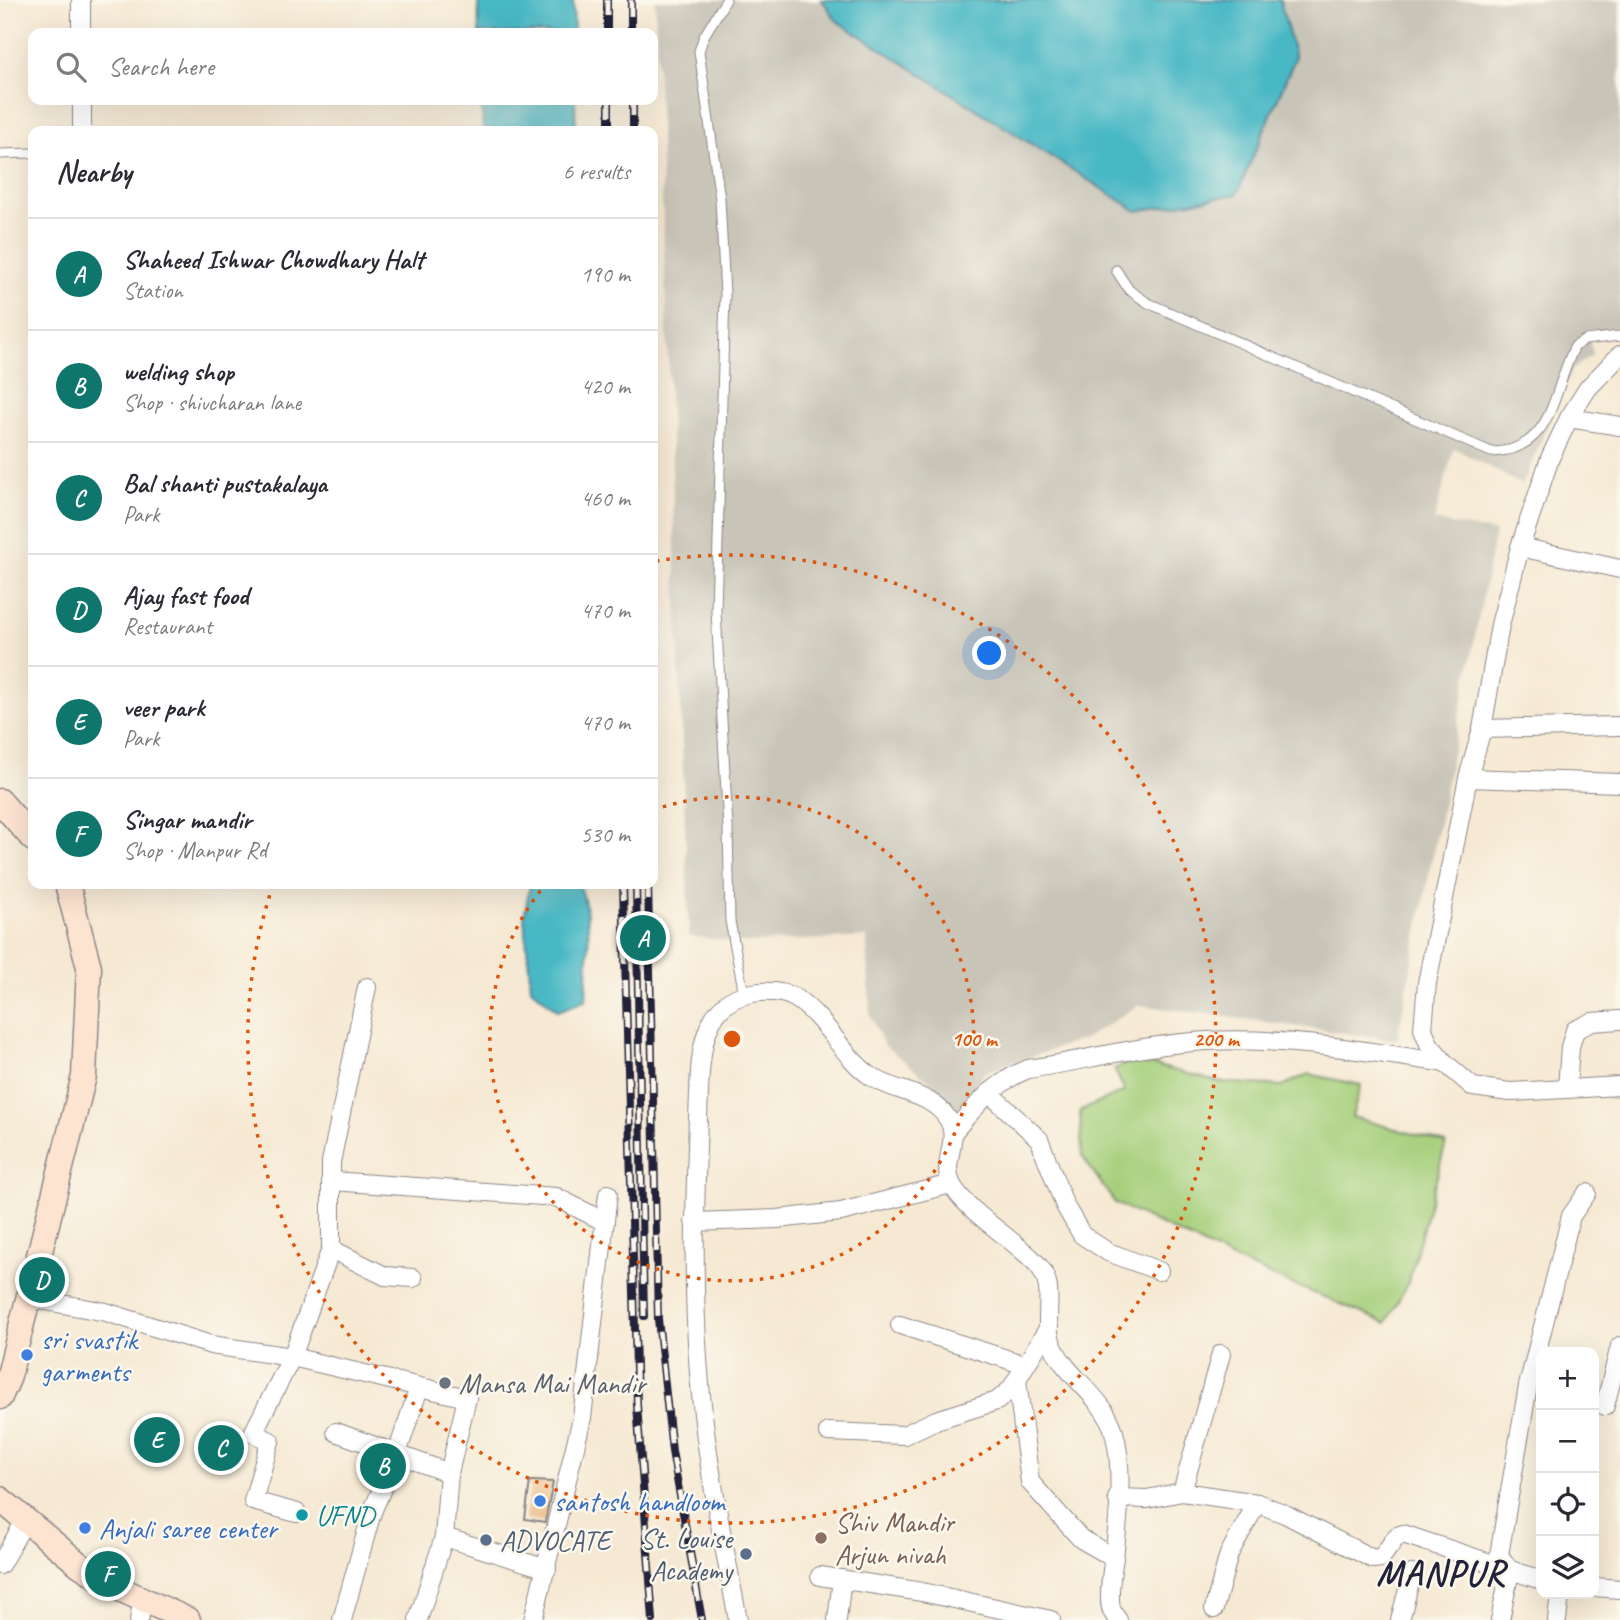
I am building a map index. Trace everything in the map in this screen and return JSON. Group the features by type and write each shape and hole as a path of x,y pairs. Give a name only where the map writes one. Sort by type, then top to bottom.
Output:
{"street":[{"path":"81,0 81,28"},
{"path":"82,105 82,126"},
{"path":"1620,355 1600,373 1569,418 1550,458 1520,547 1500,625 1482,729 1468,778 1423,1011 1423,1028 1429,1044 1445,1063 1473,1087 1490,1091 1620,1086"},
{"path":"1569,418 1620,426"},
{"path":"1520,547 1620,569"},
{"path":"1482,729 1620,726"},
{"path":"1468,778 1620,783"},
{"path":"0,801 28,833"},
{"path":"0,1397 8,1379 30,1298 84,1076 89,967 68,889"},
{"path":"297,1513 253,1502 270,1441 253,1433 292,1357 331,1249 331,1162 367,987"},
{"path":"738,1620 701,1398 694,1222 701,1047 719,1010 728,1001 744,994 761,992 793,997 806,1006 866,1072 880,1082 920,1096 936,1106 949,1120 953,1132 947,1166 951,1184 1039,1266 1049,1288 1049,1327 1055,1348 1110,1420 1116,1448 1117,1498 1110,1603 1118,1620"},
{"path":"1567,1089 1570,1047 1575,1030 1592,1022 1620,1020"},
{"path":"953,1132 1000,1082 1028,1069 1206,1041 1303,1043 1445,1063"},
{"path":"989,1093 1039,1139 1065,1206 1082,1235 1108,1252 1159,1271"},
{"path":"332,1181 556,1197 605,1222"},
{"path":"694,1222 777,1219 841,1212 951,1184"},
{"path":"1500,1620 1510,1571 1499,1555 1519,1429 1571,1216 1587,1193"},
{"path":"533,1620 582,1418 608,1194"},
{"path":"331,1249 385,1276 413,1278"},
{"path":"30,1298 106,1312 211,1345 292,1357 467,1398 449,1473 444,1537 418,1620"},
{"path":"900,1325 1021,1373"},
{"path":"828,1432 904,1435 936,1420 997,1401 1021,1373 1049,1327"},
{"path":"1605,1406 1620,1346"},
{"path":"1182,1493 1221,1354"},
{"path":"1021,1373 1030,1482 1080,1539 1114,1558"},
{"path":"342,1620 372,1512 396,1456 419,1388"},
{"path":"336,1432 449,1473"},
{"path":"1117,1498 1147,1499 1182,1493 1257,1503 1285,1514 1373,1559 1381,1558 1397,1536 1403,1534 1536,1579"},
{"path":"0,1499 80,1565 141,1609 188,1620"},
{"path":"1214,1609 1229,1554 1257,1503"},
{"path":"0,1565 25,1521"},
{"path":"444,1537 547,1569"},
{"path":"1400,1620 1412,1574"},
{"path":"820,1576 922,1592 1051,1620"},
{"path":"837,1620 842,1579"},
{"path":"1599,1587 1620,1589"},
{"path":"1557,1620 1559,1599"}],"lane":[{"path":"726,0 704,36 699,51 720,199 724,247 716,611 728,828 730,921 744,994"},
{"path":"0,154 28,153"},
{"path":"1116,270 1129,290 1147,303 1491,452 1522,446 1537,434 1552,407 1575,346 1585,340 1620,336"}],"shaded area":[{"path":"655,0 1620,0 1620,328 1587,330 1593,354 1572,370 1522,485 1454,448 1434,521 1495,532 1397,1040 1139,1005 1084,1039 985,1072 958,1110 932,1083 884,1045 870,1015 867,937 744,943 689,936"}],"green space":[{"path":"1135,1060 1218,1082 1282,1086 1309,1074 1361,1085 1352,1117 1446,1143 1408,1283 1386,1323 1239,1262 1115,1203 1082,1156 1080,1111 1125,1091 1114,1069"}],"water":[{"path":"478,0 573,0 574,28 479,28"},
{"path":"822,0 1280,0 1295,58 1237,194 1137,211 837,21"},
{"path":"482,105 575,105 576,126 483,126"},
{"path":"529,889 581,889 588,926 586,1000 558,1011 531,988 524,917"}],"building":[{"name":"santosh handloom","path":"530,1481 553,1482 545,1522 525,1519"}],"railway":[{"path":"607,0 607,28"},
{"path":"631,0 631,28"},
{"path":"609,105 609,126"},
{"path":"633,105 633,126"},
{"path":"623,889 637,1405 653,1620"},
{"path":"636,889 644,1316"},
{"path":"648,889 658,1319 672,1451 702,1620"}],"place":[{"name":"Shaheed Ishwar Chowdhary Halt","path":"643,938"},
{"name":"Ajay fast food","path":"42,1280"},
{"name":"sri svastik garments","path":"27,1355"},
{"name":"Mansa Mai Mandir","path":"445,1383"},
{"name":"veer park","path":"157,1440"},
{"name":"Bal shanti pustakalaya","path":"221,1448"},
{"name":"welding shop","path":"383,1466"},
{"name":"santosh handloom","path":"540,1501"},
{"name":"UFND","path":"302,1515"},
{"name":"Anjali saree center","path":"85,1528"},
{"name":"Shiv Mandir Arjun nivah","path":"821,1538"},
{"name":"ADVOCATE","path":"486,1540"},
{"name":"St. Louise Academy","path":"746,1554"},
{"name":"Singar mandir","path":"108,1574"}],"district":[{"name":"MANPUR","path":"1441,1573"}]}
